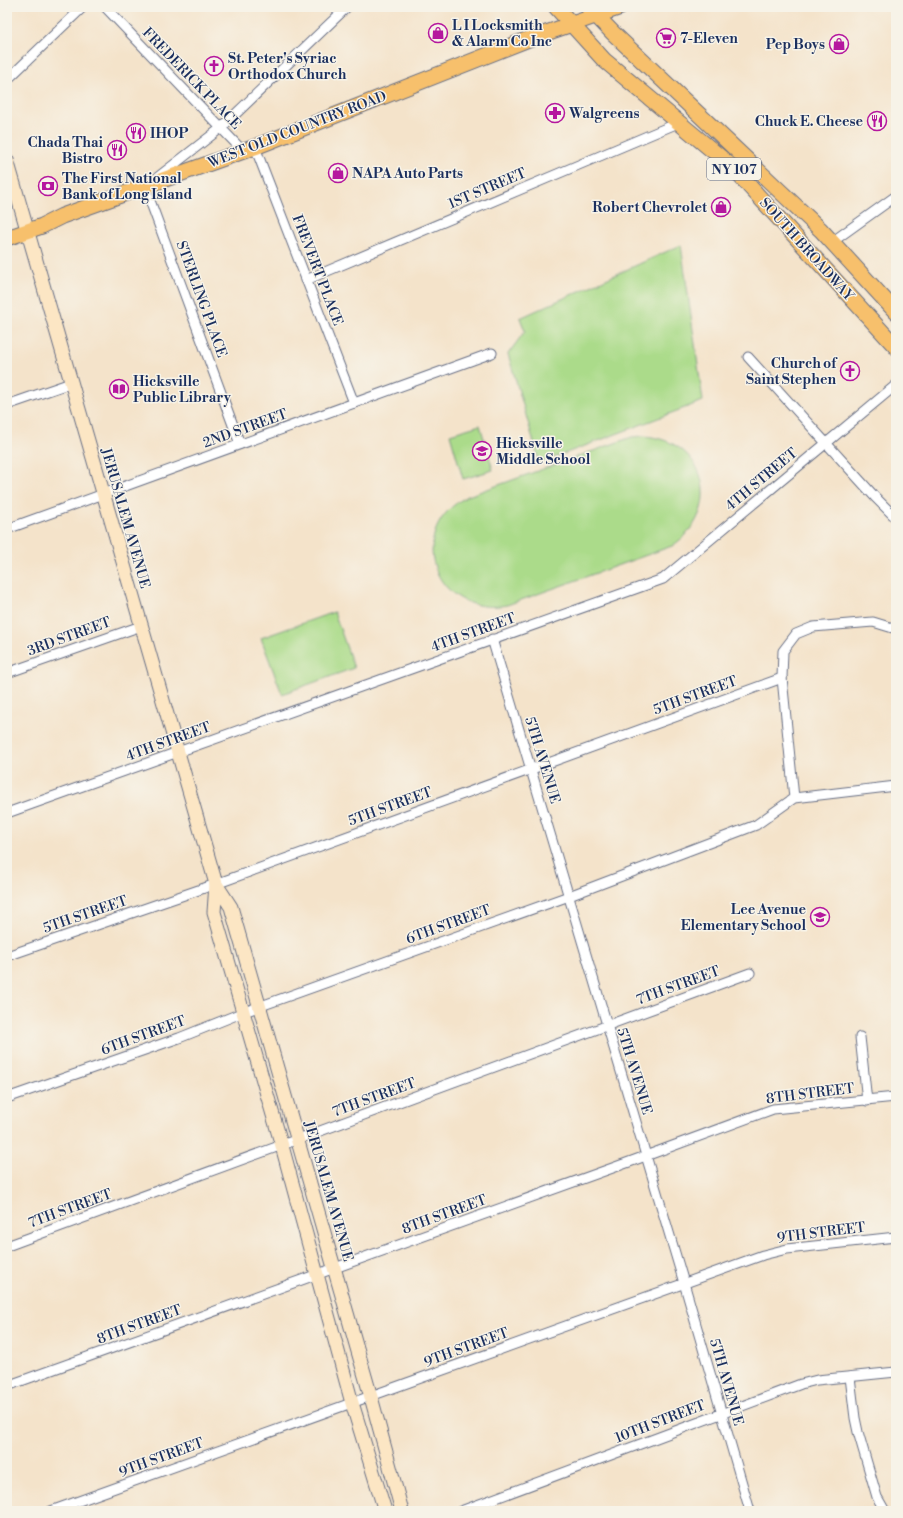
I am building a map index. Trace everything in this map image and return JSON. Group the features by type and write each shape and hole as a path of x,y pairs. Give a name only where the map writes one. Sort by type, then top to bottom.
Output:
{"main road":[{"name":"SOUTH BROADWAY","path":"556,7 604,60 731,166 896,347"},
{"name":"WEST OLD COUNTRY ROAD","path":"7,238 28,231 62,216 249,149 520,42 572,24 591,14 621,7"},
{"name":"SOUTH BROADWAY","path":"591,14 760,171 832,242 896,312"},
{"name":"JERUSALEM AVENUE","path":"7,160 216,884 231,907 371,1396 402,1511"},
{"name":"JERUSALEM AVENUE","path":"216,884 214,912 244,1012 318,1274 352,1403 385,1511"}],"street":[{"path":"7,80 83,7"},
{"name":"FREDERICK PLACE","path":"105,7 221,128 249,149"},
{"path":"145,186 221,128 347,7"},
{"name":"1ST STREET","path":"306,280 678,123"},
{"name":"FREVERT PLACE","path":"249,149 306,280 354,403"},
{"name":"STERLING PLACE","path":"145,186 240,444"},
{"path":"832,242 896,196"},
{"name":"2ND STREET","path":"7,529 492,354"},
{"path":"748,356 875,497 896,518"},
{"path":"7,405 71,383"},
{"name":"4TH STREET","path":"7,813 663,579 896,384"},
{"path":"794,798 782,678 782,652 796,634 813,627 873,622 896,629"},
{"name":"3RD STREET","path":"7,673 141,626"},
{"name":"5TH AVENUE","path":"492,639 684,1283 750,1511"},
{"name":"5TH STREET","path":"7,956 216,884 782,678"},
{"name":"6TH STREET","path":"7,1098 179,1038 259,1006 569,896 756,825 794,798 896,786"},
{"name":"7TH STREET","path":"7,1246 750,973"},
{"path":"860,1037 867,1100"},
{"name":"8TH STREET","path":"7,1386 646,1156 773,1108 896,1098"},
{"name":"9TH STREET","path":"51,1511 763,1255 787,1249 896,1237"},
{"name":"10TH STREET","path":"461,1511 801,1384 817,1380 896,1372"},
{"path":"850,1377 858,1432 877,1497 885,1511"}],"green space":[{"path":"681,245 703,401 540,463 508,354 525,331 520,318"},
{"path":"480,425 493,470 463,479 450,434"},
{"path":"643,436 665,440 682,450 694,463 701,479 703,497 699,515 689,531 672,546 507,605 482,606 461,599 445,586 435,568 432,549 436,529 448,511 468,496 632,437"},
{"path":"334,612 354,668 282,694 261,638"}],"place":[{"name":"L I Locksmith & Alarm Co Inc","path":"438,33"},
{"name":"7-Eleven","path":"666,38"},
{"name":"Pep Boys","path":"839,44"},
{"name":"St. Peter's Syriac Orthodox Church","path":"214,66"},
{"name":"Walgreens","path":"555,113"},
{"name":"Chuck E. Cheese","path":"877,121"},
{"name":"IHOP","path":"136,133"},
{"name":"Chada Thai Bistro","path":"117,150"},
{"name":"NAPA Auto Parts","path":"338,173"},
{"name":"The First National Bank of Long Island","path":"48,186"},
{"name":"Robert Chevrolet","path":"721,207"},
{"name":"Church of Saint Stephen","path":"850,371"},
{"name":"Hicksville Public Library","path":"119,389"},
{"name":"Hicksville Middle School","path":"482,451"},
{"name":"Lee Avenue Elementary School","path":"820,917"}]}
